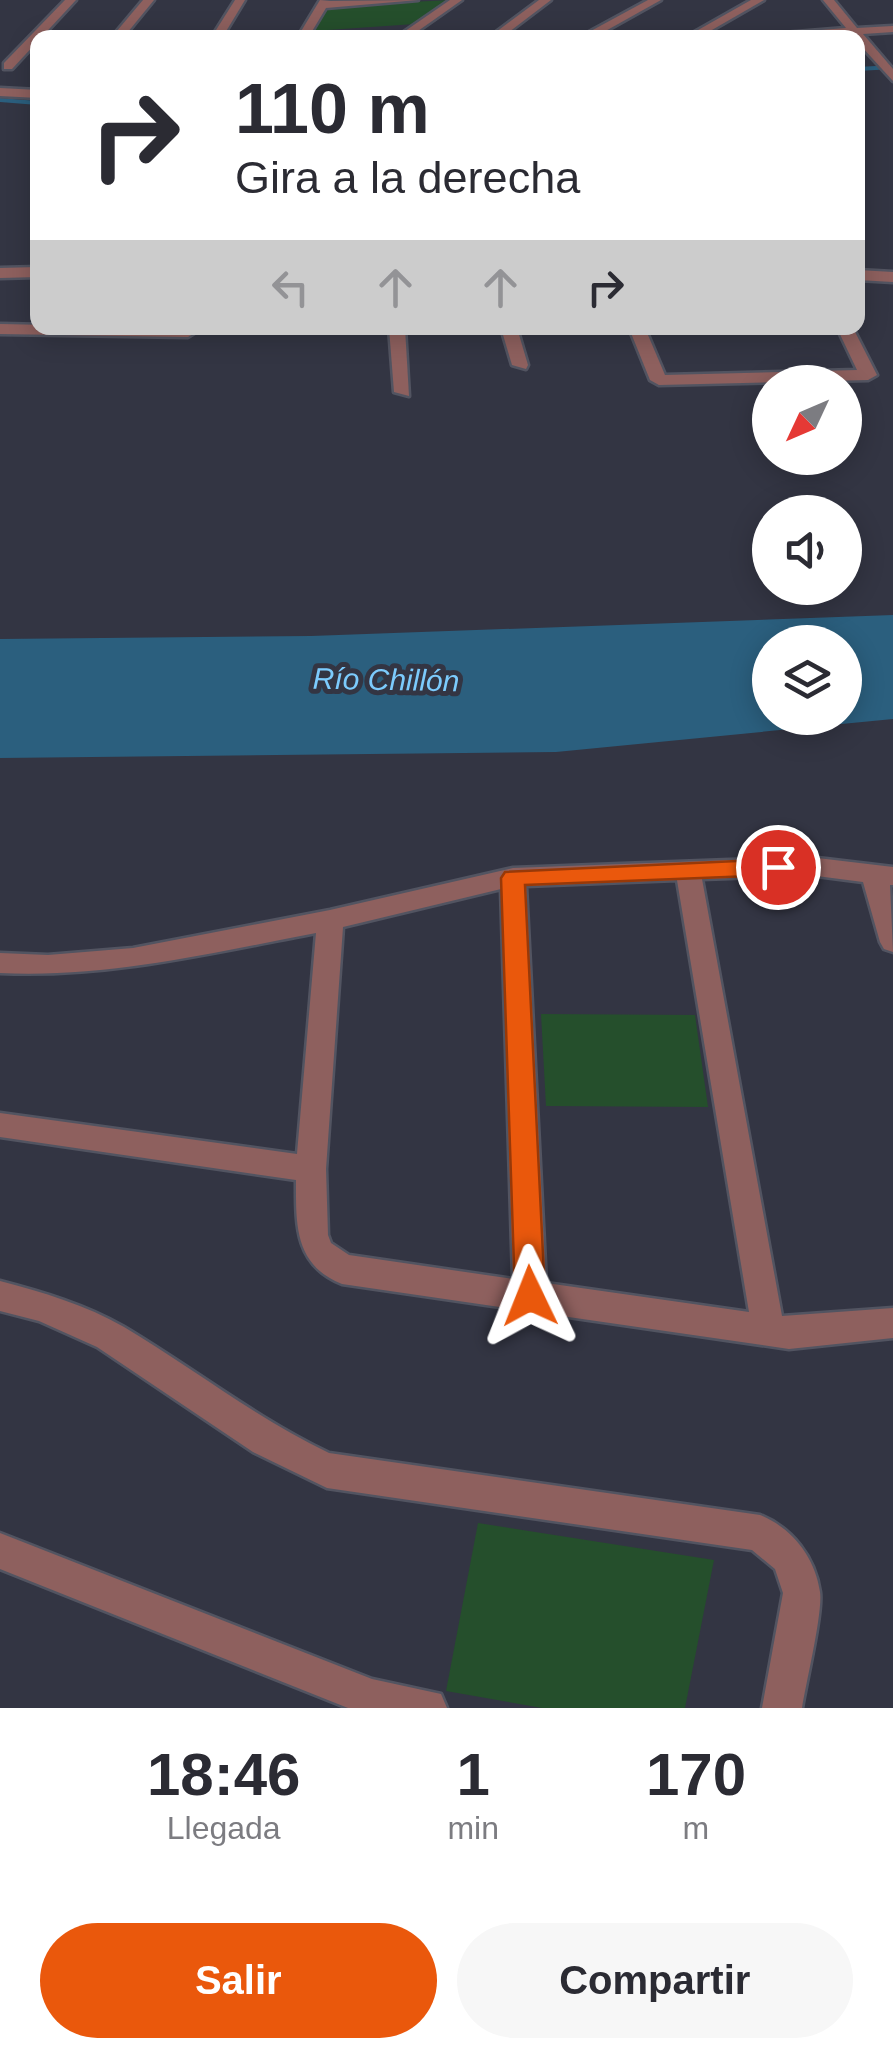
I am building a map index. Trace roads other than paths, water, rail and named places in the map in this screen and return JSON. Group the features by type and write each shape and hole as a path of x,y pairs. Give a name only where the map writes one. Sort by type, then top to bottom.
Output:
{"street":[{"path":"41,30 71,0"},
{"path":"123,30 148,0"},
{"path":"221,30 240,0"},
{"path":"307,30 324,2 413,0"},
{"path":"412,30 457,0"},
{"path":"504,30 546,0"},
{"path":"598,30 656,0"},
{"path":"704,30 759,0"},
{"path":"828,0 852,30"},
{"path":"865,31 893,28"},
{"path":"4,66 30,40"},
{"path":"865,45 893,77"},
{"path":"865,65 881,64"},
{"path":"4,66 22,66"},
{"path":"0,92 30,94"},
{"path":"0,273 30,272"},
{"path":"865,276 893,277"},
{"path":"0,329 30,329"},
{"path":"398,335 402,392"},
{"path":"511,335 520,365"},
{"path":"640,335 659,380 868,376 848,335"},
{"path":"0,963 48,965 133,958 330,920 513,878 809,866 884,875 893,942"},
{"path":"688,870 768,1330"},
{"path":"513,878 530,1296"},
{"path":"330,920 311,1169 312,1235 320,1253 342,1268 788,1333 893,1322"},
{"path":"0,1125 311,1169"},
{"path":"0,1296 43,1307 109,1336 265,1440 328,1470 760,1534 790,1557 802,1593 782,1708"},
{"path":"0,1551 372,1698 427,1708"}],"water":[{"name":"Río Chillón","path":"893,615 893,719 862,722 862,625 752,625 752,733 556,752 0,758 0,639 311,636"}],"waterway":[{"path":"865,69 893,67"},
{"path":"0,100 30,102"}]}
